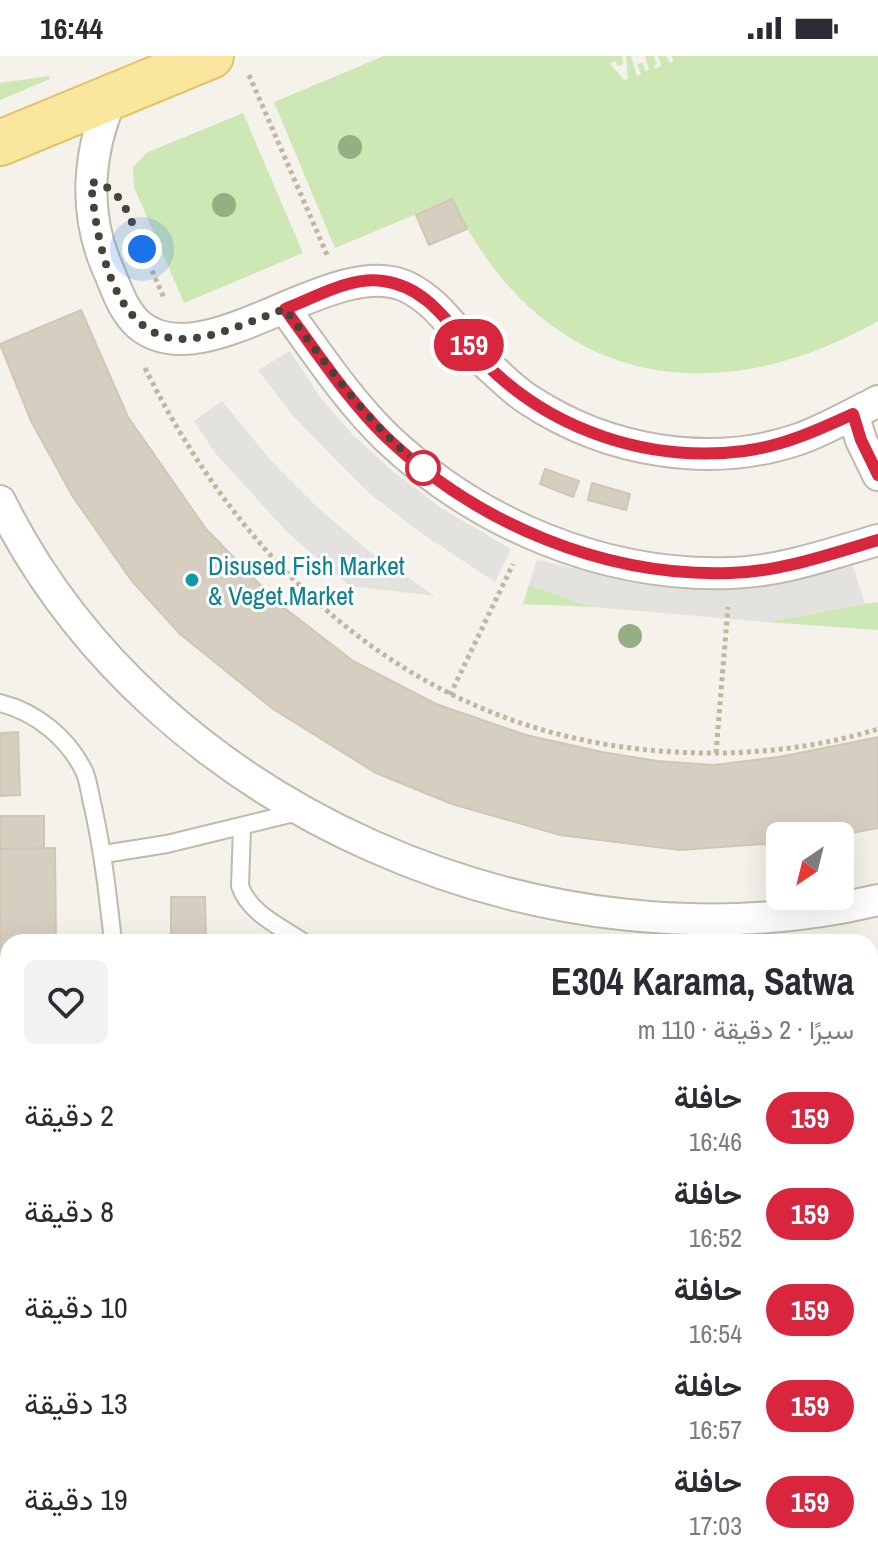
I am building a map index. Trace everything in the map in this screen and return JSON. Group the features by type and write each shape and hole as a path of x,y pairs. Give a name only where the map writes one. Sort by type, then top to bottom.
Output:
{"main road":[{"path":"0,143 112,97 229,63"}],"street":[{"path":"112,97 102,119 92,162 94,217 103,256 122,303 140,325 172,338 209,335 360,282 381,280 405,286 424,298 448,319 484,363 527,399 577,427 632,446 688,454 746,451 801,438 865,408"},
{"path":"285,309 356,405 386,437 448,487 528,534 572,549 649,568 731,573 815,559 878,540"},
{"path":"865,408 861,440 878,475"},
{"path":"0,501 32,558 62,602 132,683 213,753 256,783 349,836 447,876 498,891 589,909 655,917 760,917 813,912 878,900"}],"lane":[{"path":"0,703 15,706 43,723 67,745 85,773 104,854 112,934"},
{"path":"104,854 167,844 302,811"},
{"path":"242,827 240,886 243,895 256,910 291,934"}],"path":[{"path":"229,63 328,258 315,264"},
{"path":"133,227 165,300 172,307"},
{"path":"143,365 170,419 203,471 246,527 297,583 342,625 394,663 450,695 509,720 569,739 632,750 762,751 878,729"},
{"path":"450,695 528,534"},
{"path":"716,753 731,573"}],"green space":[{"path":"384,56 622,56 623,64 618,66 615,61 610,64 624,80 628,79 626,56 631,56 637,76 641,74 637,64 643,63 645,71 649,70 645,56 654,56 655,69 661,66 658,56 666,56 670,63 672,56 878,56 878,321 814,351 752,369 691,373 634,365 580,344 531,309 488,261 452,199 335,248 274,102"},
{"path":"49,76 50,79 0,100 0,83"},
{"path":"243,113 303,253 184,303 134,187 133,168 146,153"},
{"path":"529,585 592,607 523,604"},
{"path":"878,602 878,630 767,622 865,604"}],"shaded area":[{"path":"290,351 320,397 351,433 391,470 441,508 511,549 495,582 421,533 368,492 293,416 258,370"},
{"path":"222,401 275,465 318,508 369,551 435,596 350,586 289,534 216,454 194,421"},
{"path":"537,560 640,583 711,588 783,583 853,566 865,604 767,622 592,607 529,585"}],"building":[{"path":"452,199 467,229 429,245 416,215"},
{"name":"Disused Fish Market & Veget.Market","path":"81,310 128,417 206,529 278,603 353,661 436,704 526,735 657,761 714,765 779,757 878,737 878,828 854,832 854,822 766,822 766,844 680,850 560,835 452,804 376,773 273,709 180,634 132,581 73,497 31,421 0,344"},
{"path":"545,469 579,481 573,497 540,484"},
{"path":"592,483 630,494 626,510 588,500"},
{"path":"18,732 20,795 0,796 0,733"},
{"path":"0,816 44,816 44,849 0,849"},
{"path":"55,848 56,934 0,934 0,849"},
{"path":"171,897 205,897 206,934 171,934"}],"bus line":[{"name":"159","path":"878,475 861,440 853,414 801,438 746,451 688,454 632,446 577,427 527,399 484,363 448,319 405,286 381,280 360,282 285,309 356,405 386,437 448,487 528,534 610,560 649,568 731,573 815,559 878,540"}],"place":[{"name":"Disused Fish Market & Veget.Market","path":"192,580"}],"route":[{"path":"142,249 120,198 113,189 91,182 94,217 103,256 122,303 140,325 155,333 187,339 209,335 285,309 356,405 386,437 431,474 423,468"}]}
